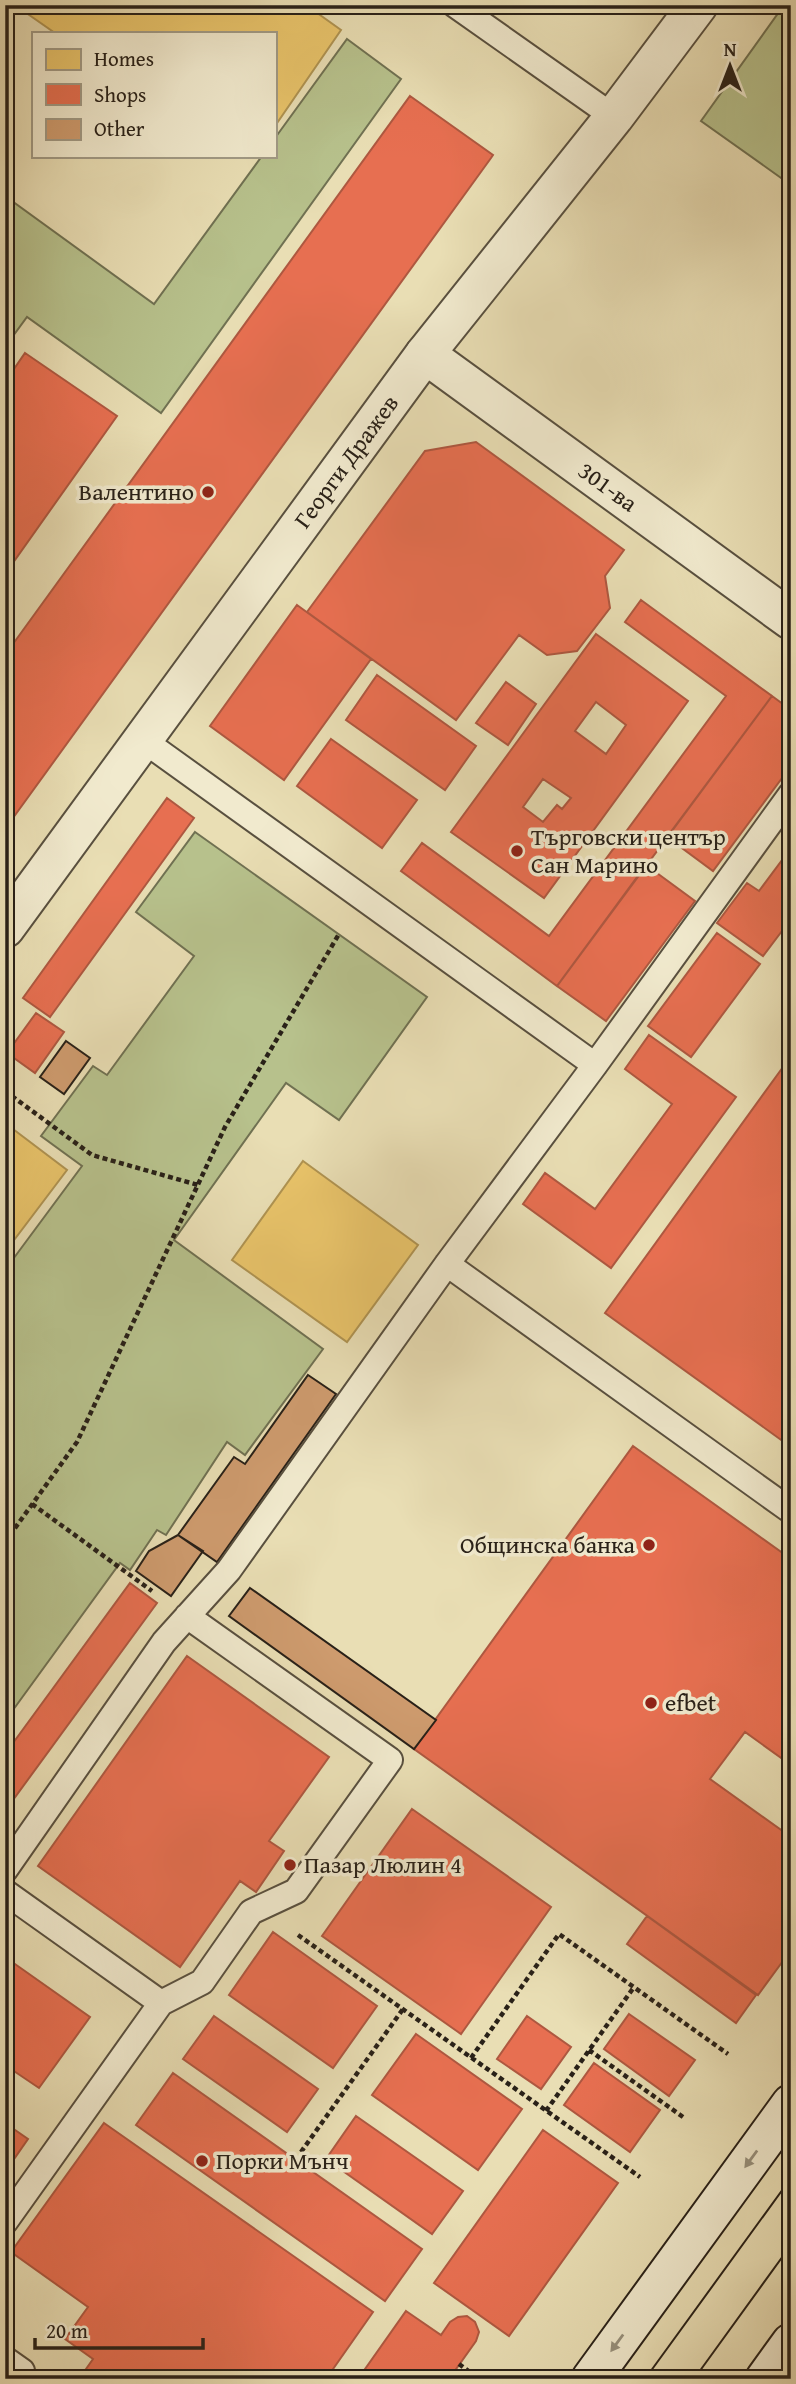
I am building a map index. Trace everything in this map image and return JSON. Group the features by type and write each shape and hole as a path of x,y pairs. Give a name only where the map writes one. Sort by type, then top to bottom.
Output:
{"street":[{"name":"Георги Дражев","path":"5,928 425,354 614,117 698,5"},
{"name":"301-ва","path":"425,354 791,620"},
{"path":"591,2379 791,2104"},
{"path":"765,2379 791,2343"}],"lane":[{"path":"455,5 614,117"},
{"path":"143,740 595,1065"},
{"path":"5,1870 164,1642 229,1570 447,1264 791,794"},
{"path":"447,1264 791,1511"},
{"path":"5,2222 161,2003 202,1982 251,1912 296,1891 390,1759 187,1616"},
{"path":"5,1892 161,2003"}],"path":[{"path":"5,1542 77,1442 225,1127 361,897"},
{"path":"5,1091 92,1155 198,1185"},
{"path":"32,1504 187,1616"},
{"path":"260,1908 640,2177"},
{"path":"471,2058 559,1934 728,2054"},
{"path":"546,2111 634,1987"},
{"path":"302,2152 403,2009"},
{"path":"589,2050 683,2117"},
{"path":"459,2364 479,2379"}],"green space":[{"path":"784,5 791,5 791,185 701,121"},
{"path":"347,39 401,79 161,413 27,317 5,347 5,196 154,304 261,158 276,158 276,137"},
{"path":"195,832 427,997 339,1120 286,1083 174,1240 323,1349 245,1455 227,1442 166,1535 157,1530 130,1570 120,1563 5,1721 5,1270 82,1166 41,1136 93,1066 107,1075 194,956 136,912"}],"building: Homes":[{"path":"15,5 306,5 341,30 276,125 276,32 54,32"},
{"path":"5,1123 67,1170 5,1252"},
{"path":"303,1161 418,1245 347,1342 232,1260"}],"building: Shops":[{"path":"410,96 493,155 5,829 5,655"},
{"path":"25,353 117,416 5,574 5,382"},
{"path":"476,442 624,550 605,576 610,608 577,651 547,655 519,635 456,720 307,612 425,451"},
{"path":"641,600 772,696 557,986 401,871 422,843 549,936 726,696 625,622"},
{"path":"297,605 371,659 284,780 210,726"},
{"path":"596,634 688,701 544,898 451,832","holes":["596,702 626,725 606,754 575,731","543,779 571,798 562,809 557,805 543,822 523,807"]},
{"path":"377,675 476,746 445,790 346,720"},
{"path":"506,682 536,704 508,745 476,723"},
{"path":"772,696 791,710 791,766 713,871 667,837"},
{"path":"331,739 417,800 382,848 297,786"},
{"path":"167,798 194,818 50,1017 23,998"},
{"path":"791,848 791,919 763,956 717,923 747,883 759,891"},
{"path":"646,865 695,901 606,1021 557,986"},
{"path":"717,933 760,964 691,1057 648,1026"},
{"path":"36,1013 64,1032 35,1073 7,1053"},
{"path":"649,1035 736,1097 611,1268 523,1204 545,1173 595,1209 672,1104 625,1069"},
{"path":"791,1056 791,1447 605,1313"},
{"path":"633,1446 791,1559 791,1765 745,1732 710,1779 791,1837 791,1950 758,1995 414,1749"},
{"path":"130,1583 157,1603 5,1811 5,1754"},
{"path":"187,1656 329,1757 269,1841 284,1851 256,1892 240,1881 180,1967 38,1866"},
{"path":"412,1809 551,1907 461,2034 322,1936"},
{"path":"647,1916 756,1995 736,2023 627,1944"},
{"path":"273,1932 377,2006 333,2068 229,1995"},
{"path":"5,1957 90,2017 39,2088 5,2065"},
{"path":"629,2014 695,2060 669,2096 604,2049"},
{"path":"214,2016 318,2089 287,2132 183,2059"},
{"path":"527,2016 571,2047 541,2089 497,2059"},
{"path":"416,2034 522,2109 478,2170 372,2095"},
{"path":"594,2063 660,2110 630,2152 564,2105"},
{"path":"173,2073 422,2249 385,2301 136,2125"},
{"path":"356,2116 463,2191 432,2234 326,2159"},
{"path":"5,2123 28,2139 5,2172"},
{"path":"104,2123 373,2312 326,2379 79,2379 93,2359 65,2339 88,2307 11,2252"},
{"path":"543,2130 618,2183 509,2336 434,2283"},
{"path":"406,2311 441,2335 450,2322 467,2316 475,2322 479,2332 476,2341 449,2379 358,2379"}],"building: Other":[{"path":"66,1041 90,1058 64,1094 40,1077"},
{"path":"308,1375 336,1394 217,1562 178,1535 234,1457 245,1464"},
{"path":"178,1535 203,1551 171,1596 136,1571 149,1551"},
{"path":"250,1588 436,1720 414,1749 229,1616"}],"tram line":[{"path":"645,2379 791,2178"},
{"path":"694,2379 791,2245"}],"place":[{"name":"Валентино","path":"208,492"},
{"name":"Търговски център Сан Марино","path":"517,851"},
{"name":"Общинска банка","path":"649,1545"},
{"name":"efbet","path":"651,1703"},
{"name":"Пазар Люлин 4","path":"290,1865"},
{"name":"Порки Мънч","path":"202,2161"}]}
